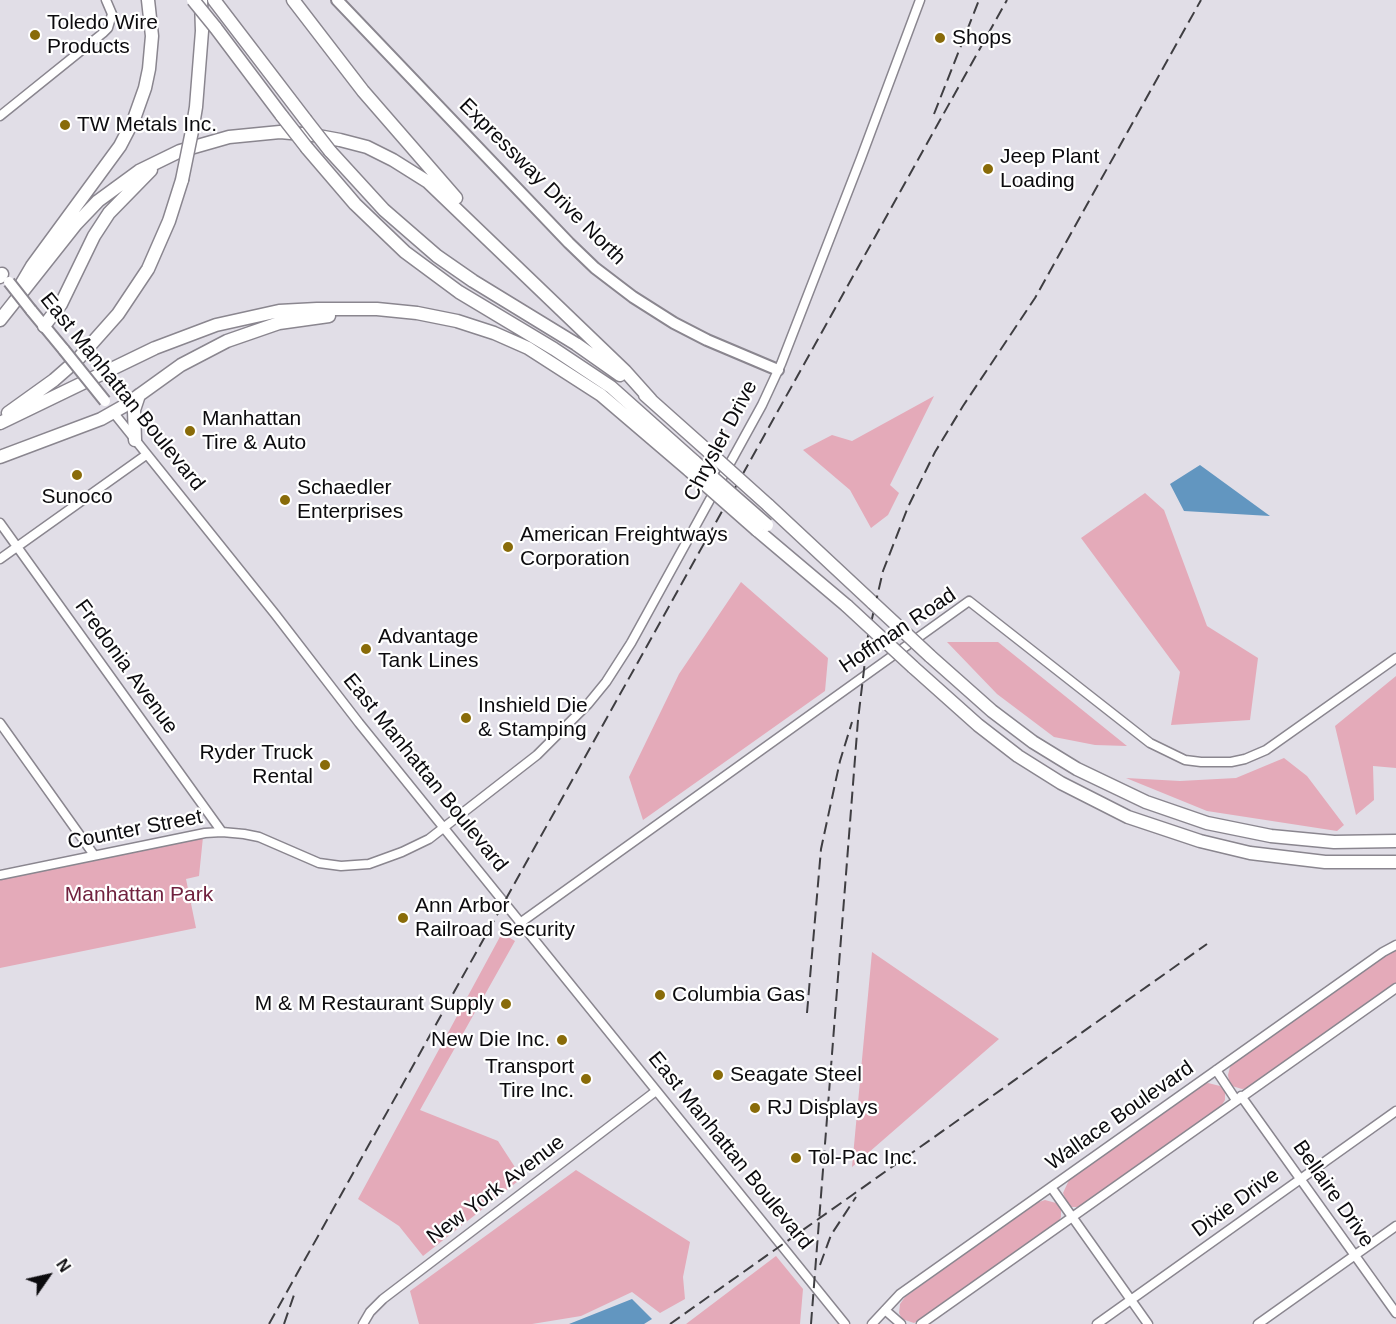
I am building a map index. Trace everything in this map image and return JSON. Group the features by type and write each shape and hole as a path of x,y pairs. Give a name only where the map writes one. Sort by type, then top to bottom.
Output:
{"highway":[{"path":"3,315 32,266 110,161 134,119 149,69 152,36 148,0"},
{"path":"193,0 307,148 355,204 411,257 459,292 554,349 624,397 693,466 968,717 1003,745 1050,777 1089,798 1128,817 1170,832 1225,848 1275,857 1325,862 1396,862"},
{"path":"0,421 54,380 91,347 118,314 148,269 169,221 182,180 192,131 199,69 201,0"},
{"path":"293,0 398,133 475,218 483,235"},
{"path":"215,1 330,151 374,200 437,256 583,349 651,400 930,656 1012,727 1055,756 1099,781 1146,802 1195,819 1245,832 1300,840 1347,843 1396,841"},
{"path":"3,315 76,224 98,201 132,175 165,157 195,145 248,134 292,133 340,140 382,154 407,168 439,192 625,371 651,400"},
{"path":"44,326 60,304 94,236 109,213 126,193 165,157"},
{"path":"0,421 174,340 228,322 273,312 354,308 405,312 457,321 513,341 549,360 590,387 693,466"},
{"path":"0,457 97,421 169,372 215,346 252,331 296,320 353,315 404,318 451,325 492,338 513,341"},
{"path":"135,440 134,410 139,394"}],"main road":[{"name":"Expressway Drive North","path":"337,0 595,268 633,297 674,323 707,340 778,370"},
{"name":"East Manhattan Boulevard","path":"3,276 113,412"}],"street":[{"path":"0,116 108,28 112,14 106,0"},
{"name":"Chrysler Drive","path":"444,829 537,755 567,726 606,682 631,644 757,414 778,370 920,0"},
{"name":"East Manhattan Boulevard","path":"113,412 444,829 845,1324"},
{"path":"0,559 146,454"},
{"name":"Fredonia Avenue","path":"0,523 222,832"},
{"name":"Hoffman Road","path":"520,923 969,601 1150,743 1185,760 1231,762 1266,750 1396,658"},
{"path":"0,723 94,855"},
{"name":"Counter Street","path":"0,875 205,833 222,832 259,837 314,861 341,866 369,864 429,839 444,829"},
{"name":"Wallace Boulevard","path":"872,1324 900,1294 1396,945"},
{"path":"921,1324 1396,988"},
{"name":"Bellaire Drive","path":"1216,1070 1300,1179 1396,1313"},
{"name":"New York Avenue","path":"363,1324 370,1312 383,1299 656,1091"},
{"name":"Dixie Drive","path":"1097,1324 1396,1111"},
{"path":"1051,1187 1148,1324"},
{"path":"1258,1324 1396,1226"},
{"path":"885,1310 902,1324"}],"green space":[{"path":"934,396 890,485 899,493 888,515 871,528 850,490 803,450 832,435 852,441"},
{"path":"1145,493 1164,510 1207,626 1258,658 1250,720 1171,725 1180,672 1081,538"},
{"path":"741,582 828,658 825,691 643,820 629,777 679,674"},
{"path":"947,642 998,642 1127,746 1095,745 1054,737 997,694"},
{"path":"1396,676 1396,768 1373,766 1374,800 1356,815 1335,726"},
{"path":"1284,758 1307,776 1344,825 1337,831 1207,811 1126,778 1180,781 1236,778"},
{"name":"Manhattan Park","path":"203,837 199,876 186,879 196,928 0,968 0,879"},
{"path":"502,933 515,941 420,1110 498,1141 522,1178 423,1256 399,1226 358,1199"},
{"path":"1396,950 1396,984 1249,1088 1242,1089 1232,1086 1228,1075 1230,1067 1235,1062"},
{"path":"872,952 999,1039 852,1167"},
{"path":"1208,1083 1220,1086 1225,1091 1225,1100 1218,1111 1081,1207 1071,1207 1067,1203 1063,1193 1069,1180"},
{"path":"576,1170 690,1242 683,1277 685,1299 660,1313 632,1292 581,1316 532,1324 419,1324 410,1291"},
{"path":"1045,1200 1056,1203 1061,1208 1061,1217 1057,1224 924,1318 914,1323 902,1319 899,1313 900,1304 905,1297 1036,1203"},
{"path":"776,1256 803,1289 800,1324 686,1324"}],"water":[{"path":"1200,465 1270,516 1184,511 1170,484"},
{"path":"632,1299 652,1319 644,1324 569,1324"}],"railway":[{"path":"934,114 979,0"},
{"path":"269,1324 1007,0"},
{"path":"811,1324 858,720 868,636 883,571 908,507 935,452 1035,298 1201,0"},
{"path":"807,1013 821,849 840,761 852,722"},
{"path":"670,1324 1207,944"},
{"path":"820,1265 831,1235 856,1197"},
{"path":"284,1324 295,1292"}],"place":[{"name":"Toledo Wire Products","path":"35,35"},
{"name":"Shops","path":"940,38"},
{"name":"TW Metals Inc.","path":"65,125"},
{"name":"Jeep Plant Loading","path":"988,169"},
{"name":"Manhattan Tire & Auto","path":"190,431"},
{"name":"Sunoco","path":"77,475"},
{"name":"Schaedler Enterprises","path":"285,500"},
{"name":"American Freightways Corporation","path":"508,547"},
{"name":"Advantage Tank Lines","path":"366,649"},
{"name":"Inshield Die & Stamping","path":"466,718"},
{"name":"Ryder Truck Rental","path":"325,765"},
{"name":"Ann Arbor Railroad Security","path":"403,918"},
{"name":"Columbia Gas","path":"660,995"},
{"name":"M & M Restaurant Supply","path":"506,1004"},
{"name":"New Die Inc.","path":"562,1040"},
{"name":"Seagate Steel","path":"718,1075"},
{"name":"Transport Tire Inc.","path":"586,1079"},
{"name":"RJ Displays","path":"755,1108"},
{"name":"Tol-Pac Inc.","path":"796,1158"}]}
